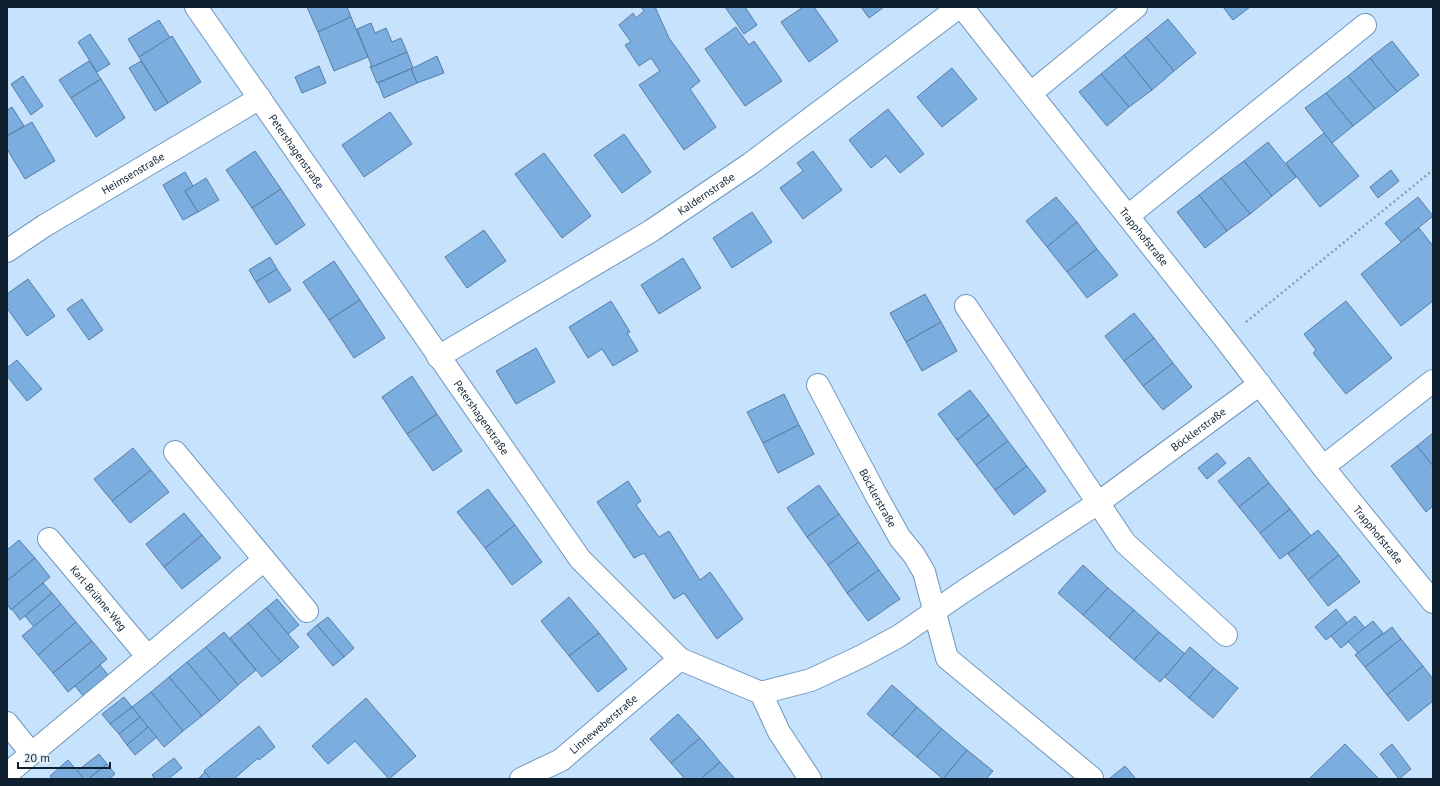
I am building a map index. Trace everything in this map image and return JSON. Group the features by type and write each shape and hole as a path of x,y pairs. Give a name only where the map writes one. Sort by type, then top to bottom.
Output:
{"street":[{"name":"Petershagenstraße","path":"196,7 438,357 580,559 680,659 761,694"},
{"name":"Kaldernstraße","path":"438,357 651,231 750,164 959,7"},
{"name":"Trapphofstraße","path":"962,7 1225,339 1323,467 1433,602"},
{"path":"1031,93 1136,7"},
{"path":"1128,216 1365,25"},
{"name":"Heimsenstraße","path":"7,251 44,226 260,98"},
{"path":"966,306 1125,543 1226,635"},
{"path":"1323,467 1433,381"},
{"name":"Böcklerstraße","path":"761,694 811,680 862,656 898,636 1098,503 1260,384"},
{"name":"Böcklerstraße","path":"818,385 900,538 914,555 924,572 947,658 1092,778"},
{"path":"175,452 307,611"},
{"name":"Karl-Brühne-Weg","path":"49,539 148,657"},
{"path":"7,774 264,560"},
{"name":"Linneweberstraße","path":"521,779 561,760 680,659"},
{"path":"761,694 779,732 810,779"},
{"path":"7,723 31,753"}],"path":[{"path":"1225,339 1433,170"}],"building":[{"path":"307,7 347,7 351,17 318,32"},
{"path":"641,7 655,7 669,38 700,81 690,89 716,127 684,150 639,85 660,71 651,58 639,66 625,45 631,42 619,25 633,13 636,18 644,11"},
{"path":"725,7 745,7 757,25 744,34"},
{"path":"803,7 814,7 838,41 809,62 781,22"},
{"path":"861,7 884,7 869,18"},
{"path":"1223,7 1250,7 1233,20"},
{"path":"351,17 368,57 334,71 318,32"},
{"path":"1168,19 1196,53 1174,71 1146,37"},
{"path":"159,20 170,38 139,57 128,39"},
{"path":"371,23 375,33 386,28 392,42 401,38 407,52 372,67 357,29"},
{"path":"736,27 749,45 754,41 782,81 745,106 705,49"},
{"path":"90,34 110,64 97,72 78,42"},
{"path":"172,36 201,82 168,103 139,57"},
{"path":"1146,37 1174,71 1152,90 1124,55"},
{"path":"1392,41 1419,75 1397,92 1370,58"},
{"path":"407,52 413,68 377,83 370,66 372,67"},
{"path":"1124,55 1152,90 1129,107 1101,74"},
{"path":"437,56 444,73 417,83 411,69"},
{"path":"1370,58 1397,92 1375,109 1348,76"},
{"path":"89,61 101,79 71,98 59,80"},
{"path":"141,61 168,103 155,111 129,68"},
{"path":"319,66 326,83 302,93 295,77"},
{"path":"952,68 977,99 942,127 917,97"},
{"path":"411,69 417,83 384,98 378,83"},
{"path":"1101,74 1129,107 1107,126 1079,92"},
{"path":"23,76 43,106 31,115 11,84"},
{"path":"1348,76 1375,109 1353,126 1326,93"},
{"path":"101,79 125,118 96,137 71,98"},
{"path":"1326,93 1353,126 1332,143 1305,108"},
{"path":"12,107 24,126 7,136 7,110"},
{"path":"888,109 924,154 900,173 886,156 871,168 849,140"},
{"path":"390,112 412,144 364,177 342,145"},
{"path":"32,122 55,161 25,179 7,149 7,136"},
{"path":"1324,133 1359,176 1320,207 1286,163"},
{"path":"624,134 651,172 622,193 594,155"},
{"path":"1268,142 1296,177 1272,196 1244,161"},
{"path":"255,151 281,189 252,208 226,170"},
{"path":"813,151 842,190 803,219 780,188 803,171 797,163"},
{"path":"544,153 591,216 562,238 515,174"},
{"path":"1244,161 1272,196 1250,214 1221,178"},
{"path":"1391,170 1399,181 1378,198 1370,187"},
{"path":"185,172 193,186 185,191 198,212 183,220 163,185"},
{"path":"206,178 219,200 198,212 185,191"},
{"path":"1221,178 1250,214 1227,231 1199,195"},
{"path":"281,189 305,225 276,245 252,208"},
{"path":"1199,195 1227,231 1205,248 1177,212"},
{"path":"1056,197 1077,222 1047,247 1026,221"},
{"path":"1418,197 1433,216 1401,242 1385,223"},
{"path":"752,212 772,242 732,268 713,238"},
{"path":"1077,222 1097,249 1067,272 1047,247"},
{"path":"1419,228 1433,246 1433,301 1401,326 1361,274"},
{"path":"484,230 506,261 467,288 445,257"},
{"path":"1097,249 1118,275 1087,298 1067,272"},
{"path":"270,257 277,269 256,282 249,270"},
{"path":"683,258 701,288 659,314 641,285"},
{"path":"334,261 360,300 329,320 303,282"},
{"path":"277,269 291,290 269,303 256,282"},
{"path":"28,279 55,316 27,336 7,308 7,294"},
{"path":"925,294 941,322 906,342 890,313"},
{"path":"82,299 103,330 89,340 67,309"},
{"path":"360,300 385,338 354,358 329,320"},
{"path":"611,301 630,332 627,333 638,351 613,366 602,349 588,358 569,327"},
{"path":"1346,301 1392,358 1346,394 1313,353 1316,350 1304,334"},
{"path":"1134,313 1154,338 1124,361 1105,336"},
{"path":"941,322 957,351 922,371 906,342"},
{"path":"1154,338 1173,363 1143,386 1124,361"},
{"path":"536,348 555,382 516,404 496,371"},
{"path":"17,360 42,389 27,401 7,376 7,368"},
{"path":"1173,363 1192,387 1163,410 1143,386"},
{"path":"412,376 437,414 407,434 382,397"},
{"path":"970,390 989,415 957,440 938,414"},
{"path":"784,394 799,425 763,443 747,412"},
{"path":"437,414 462,451 433,471 407,434"},
{"path":"989,415 1008,441 976,465 957,440"},
{"path":"799,425 814,454 778,473 763,443"},
{"path":"1433,433 1433,466 1417,446"},
{"path":"1008,441 1027,466 995,490 976,465"},
{"path":"1417,446 1433,466 1433,506 1426,512 1391,466"},
{"path":"133,448 151,470 112,501 94,479"},
{"path":"1217,453 1226,463 1207,479 1198,468"},
{"path":"1249,457 1269,483 1239,507 1218,481"},
{"path":"1027,466 1046,491 1014,515 995,490"},
{"path":"151,470 169,492 130,523 112,501"},
{"path":"628,481 641,501 636,505 659,537 669,531 700,580 710,572 743,619 717,639 684,593 674,599 644,553 634,558 597,502"},
{"path":"1269,483 1290,509 1260,533 1239,507"},
{"path":"819,485 839,514 807,537 787,508"},
{"path":"488,489 515,525 485,548 457,512"},
{"path":"1290,509 1311,536 1280,559 1260,533"},
{"path":"184,513 202,535 164,567 146,544"},
{"path":"839,514 859,542 828,565 807,537"},
{"path":"515,525 542,562 512,585 485,548"},
{"path":"1318,530 1339,555 1308,580 1288,554"},
{"path":"202,535 221,558 182,589 164,567"},
{"path":"19,540 35,558 7,581 7,550"},
{"path":"859,542 879,570 847,593 828,565"},
{"path":"1339,555 1360,582 1328,606 1308,580"},
{"path":"35,558 50,577 11,610 7,604 7,581"},
{"path":"1083,565 1108,588 1083,615 1058,593"},
{"path":"879,570 900,599 868,621 847,593"},
{"path":"43,583 52,593 20,620 12,609"},
{"path":"1108,588 1134,610 1109,638 1083,615"},
{"path":"52,593 61,604 34,627 25,616"},
{"path":"569,597 599,633 569,656 541,621"},
{"path":"277,599 299,625 288,634 266,608"},
{"path":"61,604 76,622 38,655 22,636"},
{"path":"266,608 299,647 281,662 248,623"},
{"path":"1336,609 1347,623 1326,640 1315,627"},
{"path":"1134,610 1159,632 1134,660 1109,638"},
{"path":"1355,616 1365,628 1341,648 1331,636"},
{"path":"328,617 354,648 344,657 317,625"},
{"path":"1373,621 1383,633 1358,653 1348,641"},
{"path":"76,622 92,641 53,673 38,655"},
{"path":"248,623 281,662 262,677 230,638"},
{"path":"317,625 344,657 333,666 307,634"},
{"path":"1392,627 1401,639 1365,667 1355,655"},
{"path":"224,632 256,670 238,685 206,647"},
{"path":"1159,632 1185,654 1160,682 1134,660"},
{"path":"599,633 627,669 598,692 569,656"},
{"path":"1401,639 1423,666 1387,695 1365,667"},
{"path":"92,641 107,659 68,692 53,673"},
{"path":"206,647 238,685 220,701 187,662"},
{"path":"1190,647 1214,668 1189,698 1165,677"},
{"path":"187,662 220,701 202,716 169,677"},
{"path":"100,665 109,676 84,697 75,686"},
{"path":"1423,666 1433,679 1433,701 1408,721 1387,695"},
{"path":"1214,668 1238,688 1213,718 1189,698"},
{"path":"169,677 202,716 183,731 151,692"},
{"path":"892,685 917,707 892,736 867,714"},
{"path":"151,692 183,731 164,747 132,707"},
{"path":"124,697 132,707 110,724 102,714"},
{"path":"366,698 416,756 389,779 355,741 328,764 312,746"},
{"path":"132,707 140,717 119,734 110,724"},
{"path":"917,707 942,729 917,757 892,736"},
{"path":"678,714 700,738 671,763 650,739"},
{"path":"140,717 148,727 127,745 119,734"},
{"path":"259,726 275,747 259,760 258,758 234,779 211,779 204,771"},
{"path":"148,727 157,737 135,755 127,745"},
{"path":"942,729 967,750 943,779 917,757"},
{"path":"700,738 720,762 701,779 685,779 671,763"},
{"path":"1345,744 1379,779 1309,779"},
{"path":"1392,744 1411,769 1399,779 1380,754"},
{"path":"967,750 993,771 986,779 943,779"},
{"path":"99,754 107,764 88,779 84,779 77,771"},
{"path":"174,758 182,768 168,779 155,779 152,775"},
{"path":"68,760 84,779 52,779 50,776"},
{"path":"720,762 735,779 701,779"},
{"path":"107,764 115,774 109,779 88,779"},
{"path":"1125,766 1136,779 1109,779"},
{"path":"205,772 211,779 198,779"}]}
